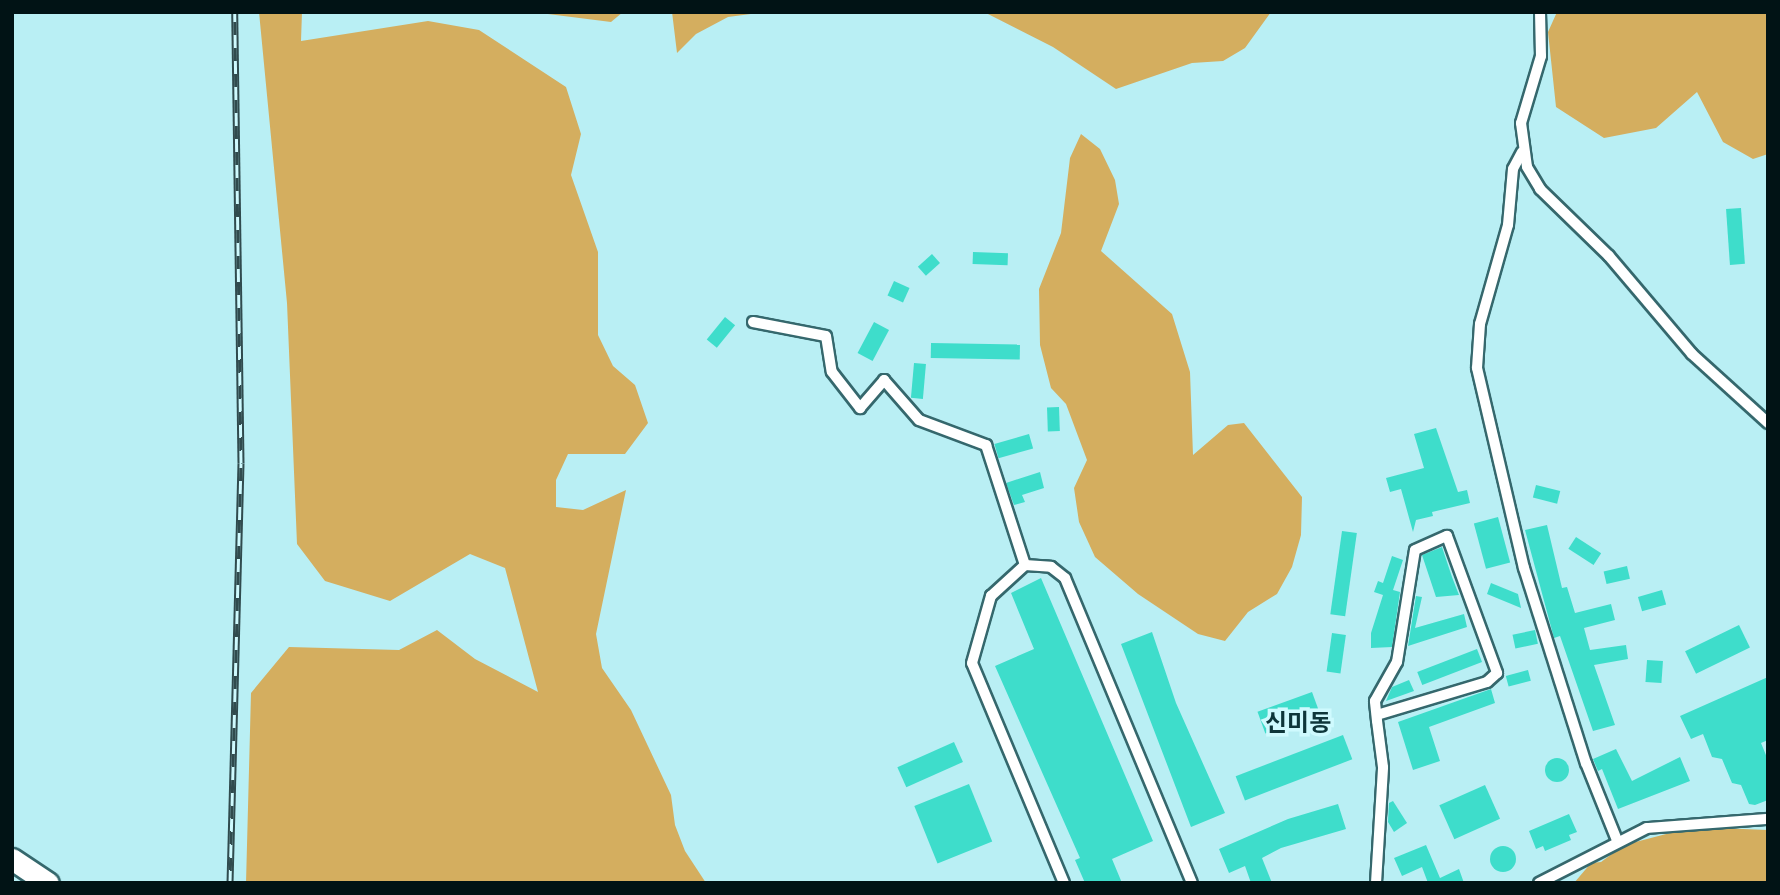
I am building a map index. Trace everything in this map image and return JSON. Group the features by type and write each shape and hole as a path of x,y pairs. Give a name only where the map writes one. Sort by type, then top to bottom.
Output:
{"highway":[{"path":"12,859 48,883"},
{"path":"12,877 22,883"}],"street":[{"path":"1540,12 1541,56 1521,123 1522,152 1539,189 1609,256 1692,354 1768,423"},
{"path":"1522,152 1513,169 1508,225 1480,324 1477,368 1524,568 1586,763 1617,840"},
{"path":"753,323 825,336 832,372 860,408 884,380 919,420 986,445 1025,565"},
{"path":"1376,883 1383,767 1377,715 1377,693 1397,662 1398,631 1415,550 1447,536 1497,673 1487,682 1377,715"},
{"path":"1064,883 972,663 991,596 1025,565 1051,566 1065,578 1192,883"},
{"path":"1539,883 1567,871 1617,840 1647,828 1768,818"}],"shaded area":[{"path":"259,12 302,12 301,41 428,21 479,30 566,87 581,134 571,175 598,252 598,335 613,366 635,385 648,423 625,454 568,454 556,480 556,507 583,510 626,490 596,634 602,668 631,710 671,795 675,825 685,851 706,883 246,883 251,693 289,647 399,650 437,630 475,659 538,692 505,568 470,554 390,601 325,581 297,544 287,303"},
{"path":"532,12 623,12 611,22"},
{"path":"672,12 766,12 728,17 696,34 677,53"},
{"path":"984,12 1271,12 1245,48 1223,61 1192,63 1116,89 1053,47"},
{"path":"1557,12 1768,12 1768,154 1753,159 1723,142 1697,92 1656,128 1604,138 1556,107 1548,32"},
{"path":"1081,134 1100,149 1115,180 1119,204 1101,251 1172,314 1190,372 1193,455 1228,425 1244,423 1302,497 1301,535 1292,567 1277,594 1248,612 1225,641 1198,634 1138,594 1095,557 1079,522 1074,488 1087,460 1066,404 1051,388 1040,345 1039,289 1061,233 1070,158"},
{"path":"1693,827 1768,830 1768,883 1574,883 1591,863 1601,862 1624,845"}],"building":[{"path":"1741,208 1745,264 1730,265 1726,209"},
{"path":"973,252 1008,253 1008,265 973,264"},
{"path":"932,254 940,263 926,276 918,267"},
{"path":"894,281 910,288 903,303 887,296"},
{"path":"725,317 735,325 717,348 707,340"},
{"path":"874,322 889,330 873,361 858,353"},
{"path":"931,343 1020,345 1020,360 931,358"},
{"path":"914,363 926,364 923,399 911,398"},
{"path":"1047,407 1059,407 1060,431 1048,431"},
{"path":"1436,428 1458,492 1467,490 1470,503 1432,512 1433,516 1416,520 1413,532 1401,489 1390,492 1386,478 1424,468 1414,434"},
{"path":"1029,434 1033,448 999,458 994,444"},
{"path":"1040,472 1044,488 1022,495 1025,502 1014,505 1006,483"},
{"path":"1536,485 1560,491 1557,504 1533,498"},
{"path":"1498,517 1510,562 1486,569 1474,523"},
{"path":"1547,525 1562,588 1567,587 1575,613 1611,604 1615,620 1584,628 1590,650 1626,645 1628,659 1594,665 1615,725 1593,731 1560,636 1554,638 1525,530"},
{"path":"1342,531 1357,533 1345,616 1330,614"},
{"path":"1576,537 1601,553 1594,565 1568,549"},
{"path":"1442,547 1459,595 1436,597 1422,555"},
{"path":"1392,556 1403,560 1393,590 1400,592 1392,647 1371,648 1371,633 1383,595 1374,592 1378,581 1383,583"},
{"path":"1627,566 1630,579 1607,584 1604,571"},
{"path":"1041,578 1153,841 1112,859 1122,883 1085,883 1075,860 1080,858 995,666 1034,649 1011,593"},
{"path":"1491,583 1518,594 1521,608 1487,594"},
{"path":"1662,590 1666,604 1642,611 1638,597"},
{"path":"1416,596 1422,597 1415,628 1464,614 1467,627 1408,646"},
{"path":"1739,625 1750,647 1696,674 1685,651"},
{"path":"1535,630 1538,644 1515,648 1513,635"},
{"path":"1152,632 1176,703 1225,813 1191,827 1121,644"},
{"path":"1332,633 1346,635 1340,674 1327,672"},
{"path":"1477,649 1482,662 1422,685 1417,672"},
{"path":"1647,660 1663,661 1661,683 1645,682"},
{"path":"1528,670 1531,681 1509,687 1506,676"},
{"path":"1768,677 1768,740 1761,743 1768,760 1768,800 1755,805 1749,804 1741,785 1732,783 1722,759 1712,757 1703,734 1691,739 1680,716"},
{"path":"1409,680 1414,691 1386,701 1392,687"},
{"path":"1491,689 1495,703 1429,727 1440,761 1413,770 1398,722"},
{"path":"1312,692 1320,714 1265,733 1257,712"},
{"path":"1343,735 1352,759 1245,800 1236,776"},
{"path":"954,742 963,762 906,787 897,767"},
{"path":"1616,749 1632,781 1680,757 1690,781 1618,809 1602,769 1598,771 1593,759"},
{"path":"1552,758 1562,758 1569,765 1569,775 1562,782 1552,782 1545,775 1545,765"},
{"path":"969,784 992,841 938,864 914,806"},
{"path":"1485,785 1500,819 1454,839 1439,805"},
{"path":"1393,801 1407,823 1394,832 1388,822 1389,803"},
{"path":"1338,804 1346,829 1281,848 1262,858 1272,883 1251,883 1245,866 1229,873 1219,849 1288,819"},
{"path":"1569,814 1577,832 1569,835 1571,840 1545,851 1543,846 1536,849 1529,831"},
{"path":"1426,845 1440,878 1459,869 1464,883 1428,883 1422,867 1402,876 1394,858"},
{"path":"1503,846 1512,850 1516,859 1512,868 1503,872 1494,868 1490,859 1494,850"}],"railway":[{"path":"230,883 241,463 235,12"}],"district":[{"name":"신미동","path":"1298,724"}]}
